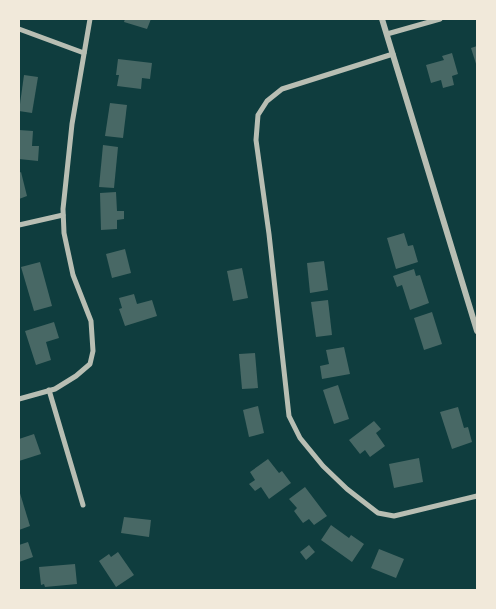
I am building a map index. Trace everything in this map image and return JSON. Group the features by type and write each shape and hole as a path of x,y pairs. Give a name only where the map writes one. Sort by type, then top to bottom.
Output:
{"street":[{"path":"19,398 55,389 76,376 90,364 94,351 90,321 71,266 64,233 63,215 72,124 90,19"},
{"path":"382,19 477,331"},
{"path":"388,34 440,19"},
{"path":"19,30 84,52"},
{"path":"393,54 282,89 267,101 258,115 256,140 269,234 289,416 300,438 323,466 347,489 378,512 394,516 477,496"},
{"path":"19,225 63,215"},
{"path":"49,390 83,505"}],"building":[{"path":"125,19 151,19 147,29 124,22"},
{"path":"477,46 477,67 471,48"},
{"path":"452,53 458,74 452,76 454,85 443,88 441,80 431,83 426,65 444,60 442,56"},
{"path":"118,59 152,63 150,79 142,78 141,89 117,86 119,75 116,75"},
{"path":"24,75 38,77 32,113 19,111"},
{"path":"110,103 127,105 123,138 105,136"},
{"path":"19,130 33,131 32,146 39,146 38,161 19,159"},
{"path":"103,145 118,147 114,188 99,187"},
{"path":"21,172 27,196 19,199 19,173"},
{"path":"116,192 117,211 124,211 124,219 117,220 117,229 101,230 100,193"},
{"path":"404,233 408,246 413,245 418,262 396,269 387,238"},
{"path":"125,249 131,273 112,278 106,254"},
{"path":"324,261 328,290 310,293 307,263"},
{"path":"40,262 52,306 34,311 21,267"},
{"path":"242,268 248,298 233,301 227,271"},
{"path":"414,269 416,276 420,275 429,303 410,310 402,285 397,287 393,276"},
{"path":"134,294 137,304 152,300 157,316 125,326 119,309 122,308 119,298"},
{"path":"328,300 332,335 316,337 311,302"},
{"path":"432,312 442,344 424,350 414,318"},
{"path":"54,322 59,338 46,342 51,360 36,365 25,331"},
{"path":"344,347 350,374 322,379 320,366 329,364 326,350"},
{"path":"255,353 258,388 242,389 239,354"},
{"path":"338,385 349,419 334,424 323,390"},
{"path":"258,406 264,433 249,437 243,410"},
{"path":"458,407 464,428 468,427 472,442 452,449 440,412"},
{"path":"374,421 381,429 376,433 385,446 370,457 365,450 360,454 349,440"},
{"path":"34,434 41,454 19,461 19,439"},
{"path":"419,458 423,482 394,488 389,464"},
{"path":"268,459 279,473 282,471 291,483 269,499 261,487 255,491 249,484 255,480 250,472"},
{"path":"305,487 327,516 314,525 309,519 303,523 294,511 297,508 289,499"},
{"path":"19,490 30,526 19,530"},
{"path":"124,517 151,520 149,537 121,533"},
{"path":"331,525 349,538 351,535 364,544 352,562 321,540"},
{"path":"28,542 33,557 19,562 19,545"},
{"path":"309,545 315,552 306,560 300,552"},
{"path":"379,549 404,559 396,578 371,568"},
{"path":"118,552 134,575 116,587 99,561 109,554 111,557"},
{"path":"75,564 77,584 45,587 44,584 41,585 39,567"}]}
